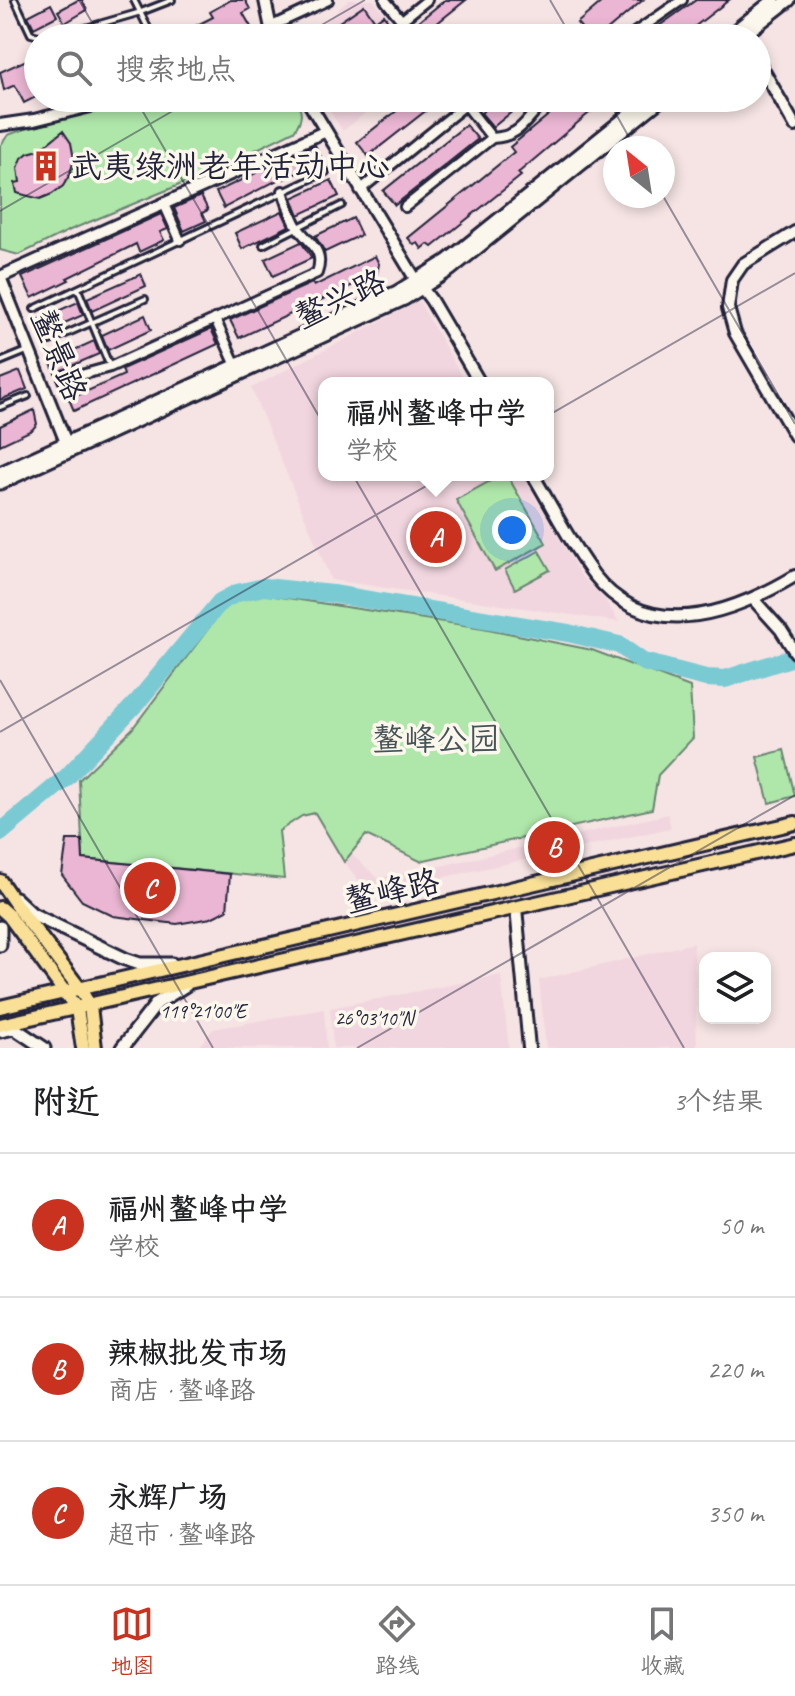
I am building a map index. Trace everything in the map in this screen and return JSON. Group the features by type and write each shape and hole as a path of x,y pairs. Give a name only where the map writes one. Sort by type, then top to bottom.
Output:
{"main road":[{"path":"752,24 774,0"},
{"path":"757,24 789,0"},
{"name":"鳌兴路","path":"634,116 638,112"},
{"name":"鳌兴路","path":"0,473 68,447 404,299 419,284 451,269 640,112"},
{"name":"鳌兴路","path":"0,483 68,447"},
{"name":"鳌峰路","path":"0,1007 795,823"},
{"name":"鳌峰路","path":"0,1025 795,844"},
{"path":"0,881 80,989 95,1048"},
{"path":"10,894 32,914 125,959 158,965 201,962"},
{"path":"0,908 66,992 83,1007 83,1048"},
{"path":"0,927 0,945"},
{"path":"122,1048 157,1003 190,983"},
{"path":"0,1031 14,1028 44,1048"}],"street":[{"path":"265,0 270,24"},
{"path":"286,24 328,0"},
{"path":"385,0 405,24"},
{"path":"402,20 427,0"},
{"path":"647,24 682,0"},
{"path":"771,84 795,126"},
{"path":"0,125 66,112"},
{"path":"313,112 476,377"},
{"path":"360,190 457,112"},
{"path":"472,112 492,138"},
{"path":"405,207 492,138 509,137 518,132 534,112"},
{"path":"631,112 634,116"},
{"path":"0,277 324,132"},
{"path":"63,380 110,367 317,273 320,261 317,250 298,228 283,191"},
{"path":"164,204 180,240"},
{"path":"795,232 743,264 732,280 728,308 735,333 795,436"},
{"name":"鳌景路","path":"0,277 68,447"},
{"path":"215,319 238,371"},
{"path":"537,481 596,577 625,602 650,613 679,617 718,612 754,600 795,576"},
{"path":"754,600 793,648"},
{"path":"516,908 529,1048"}],"lane":[{"path":"15,0 26,24"},
{"path":"134,0 147,24"},
{"path":"99,24 172,0"},
{"path":"34,309 326,172"},
{"path":"263,245 342,205"},
{"path":"78,289 110,367"},
{"path":"50,341 145,299"},
{"path":"0,362 29,350"},
{"path":"0,407 28,396"}],"shaded area":[{"path":"349,0 373,0 394,24 322,24"},
{"path":"330,112 367,112 343,131"},
{"path":"419,301 463,377 318,377 318,481 526,481 582,577 604,598 619,622 331,580 251,388"},
{"path":"668,814 671,828 381,891 360,882 344,862 350,853 378,878"},
{"path":"694,943 697,1048 546,1048 539,980"},
{"path":"501,975 509,1048 333,1048 330,1008"},
{"path":"324,1009 327,1048 197,1048 213,1029"}],"green space":[{"path":"84,112 300,112 301,115 294,131 206,174 70,230 19,255 0,250 0,146 8,135"},
{"path":"490,481 510,481 546,543 495,571 456,500"},
{"path":"539,551 550,570 515,589 505,570"},
{"name":"鳌峰公园","path":"261,594 483,628 592,650 690,687 693,738 658,775 652,809 420,861 366,835 344,862 315,813 302,816 279,831 284,879 83,859 79,780 132,729 224,608"},
{"path":"784,750 795,796 769,803 757,757"}],"building":[{"path":"82,0 87,10 65,23 58,11"},
{"path":"231,0 245,0 250,9 243,13 249,24 199,24 213,17 210,12"},
{"path":"445,0 466,0 436,24 418,22"},
{"path":"604,0 643,0 615,24 577,23"},
{"path":"696,0 729,0 698,24 662,24"},
{"path":"51,4 57,16 42,24 32,24 28,16"},
{"path":"364,5 375,21 384,15 390,24 336,24"},
{"path":"24,61 24,103 15,85 4,90 0,72"},
{"path":"395,112 424,112 368,156 357,142"},
{"path":"482,112 512,112 493,127"},
{"path":"552,112 590,112 518,173 521,176 432,247 428,244 422,249 418,243 414,245 408,238 514,152 510,147"},
{"path":"466,125 478,139 395,205 383,191"},
{"name":"武夷绿洲老年活动中心","path":"63,131 71,143 74,159 63,186 40,199 17,193 15,183 20,182 18,168 22,158 39,150"},
{"path":"315,145 323,161 283,177 224,208 216,192"},
{"path":"331,180 339,196 299,215 292,198"},
{"path":"201,196 208,210 202,213 206,221 184,231 174,208"},
{"path":"282,211 289,226 242,249 235,233"},
{"path":"161,214 168,229 160,232 164,240 139,252 136,244 32,298 22,277"},
{"path":"353,218 361,235 325,252 315,236"},
{"path":"301,242 312,258 273,276 265,259"},
{"path":"375,256 379,264 377,274 239,338 230,320 312,283 314,286"},
{"path":"141,274 146,286 92,311 87,298"},
{"path":"78,302 83,315 39,334 33,322"},
{"path":"145,315 151,330 108,350 102,335"},
{"path":"211,329 218,344 74,411 69,399 124,375 122,369"},
{"path":"94,341 99,354 55,373 50,361"},
{"path":"20,371 27,389 0,400 0,379"},
{"path":"34,410 37,424 32,430 0,445 0,426"},
{"path":"67,840 82,840 83,859 230,874 227,910 211,918 177,924 113,916 82,901 62,875"}],"waterway":[{"path":"0,833 67,777 139,700 220,602 237,593 264,587 333,594 568,633 619,645 643,662 706,678 725,679 795,655"}],"place":[{"name":"武夷绿洲老年活动中心","path":"46,166"},
{"name":"福州鳌峰中学","path":"436,537"},
{"name":"辣椒批发市场","path":"554,847"},
{"name":"永辉广场","path":"150,888"}]}
